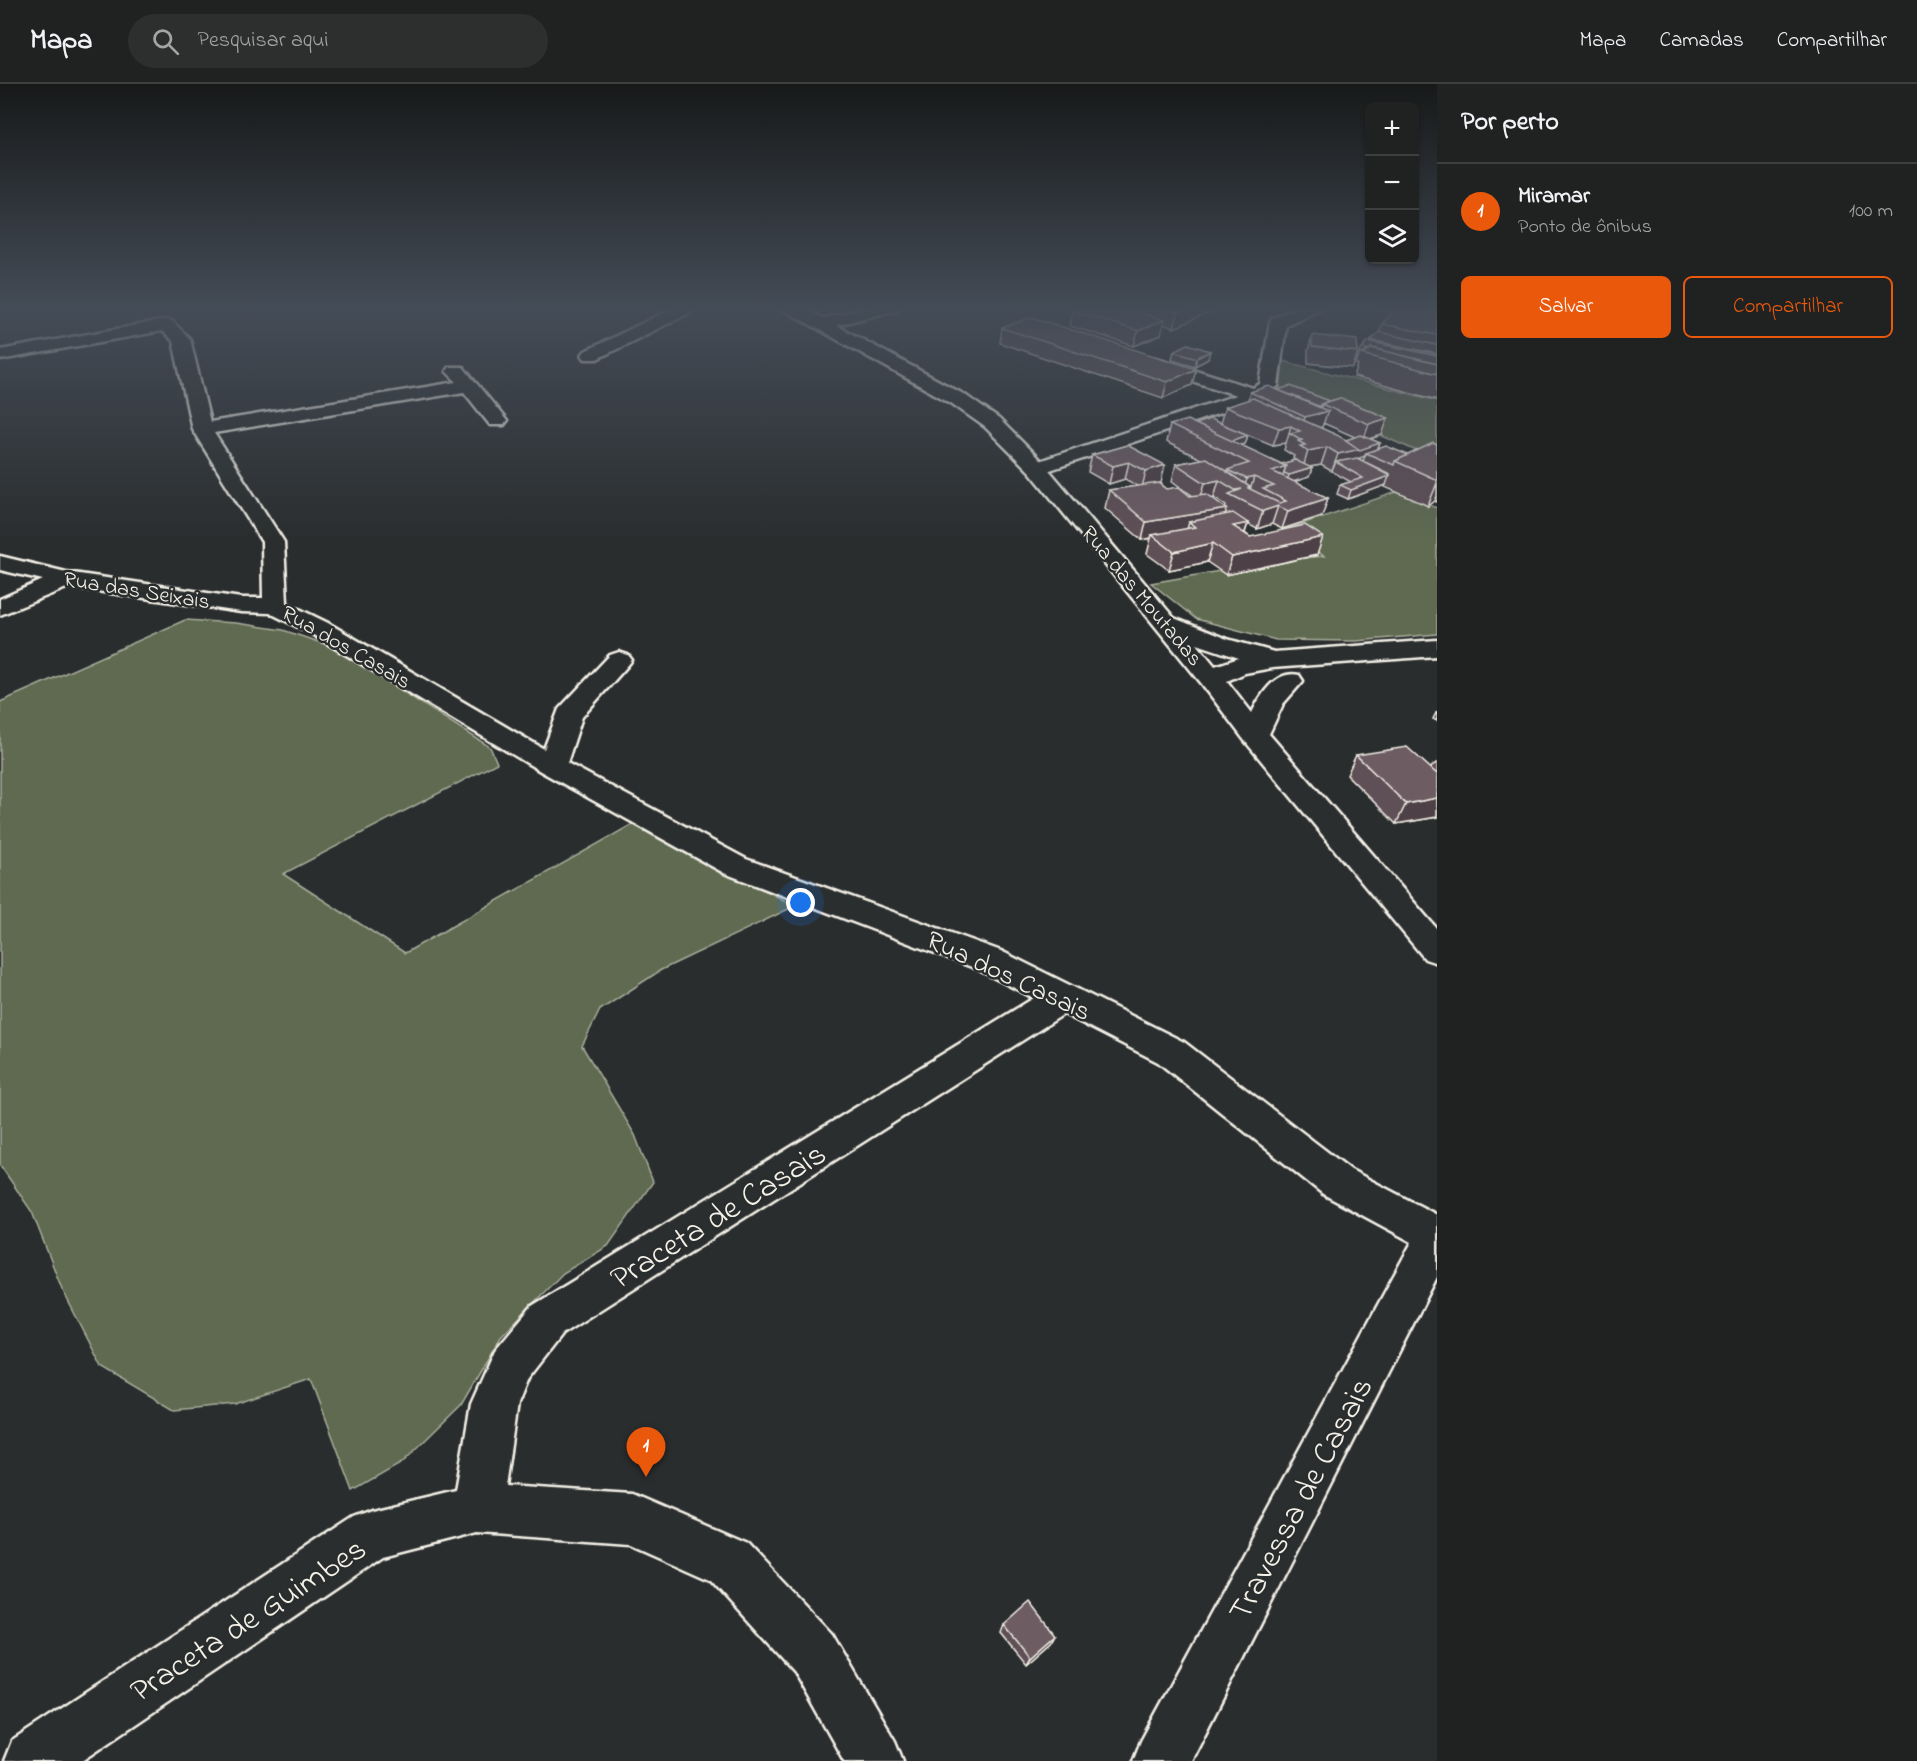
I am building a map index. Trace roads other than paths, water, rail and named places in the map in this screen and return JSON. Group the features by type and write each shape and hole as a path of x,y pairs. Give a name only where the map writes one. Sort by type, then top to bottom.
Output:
{"street":[{"name":"Rua dos Casais","path":"192,385 202,429 273,542 275,606 319,628 552,766 735,866 989,960 1171,1052 1337,1182 1437,1235"},
{"name":"Rua das Moutadas","path":"933,385 958,399 992,423 1037,468 1211,678 1255,735 1437,951"},
{"path":"1224,385 1255,395"},
{"path":"1037,468 1255,395 1269,385"},
{"path":"202,429 469,386 497,421"},
{"path":"315,410 345,387"},
{"name":"Rua das Seixais","path":"0,563 66,579 241,605 275,606"},
{"path":"0,608 66,579"},
{"path":"1164,622 1218,644 1272,660"},
{"path":"1211,678 1238,666 1272,660 1437,648"},
{"path":"1211,678 1252,683 1290,681 1352,655"},
{"path":"552,766 569,715 619,660"},
{"path":"1255,735 1270,701 1290,681"},
{"name":"Praceta de Casais","path":"477,1509 494,1404 512,1365 547,1320 1062,998"},
{"name":"Travessa de Casais","path":"1161,1761 1437,1235"},
{"name":"Praceta de Guimbes","path":"32,1761 372,1535 477,1509 632,1519 728,1561 813,1653 875,1761"}],"place":[{"name":"Miramar","path":"646,1477"}]}
